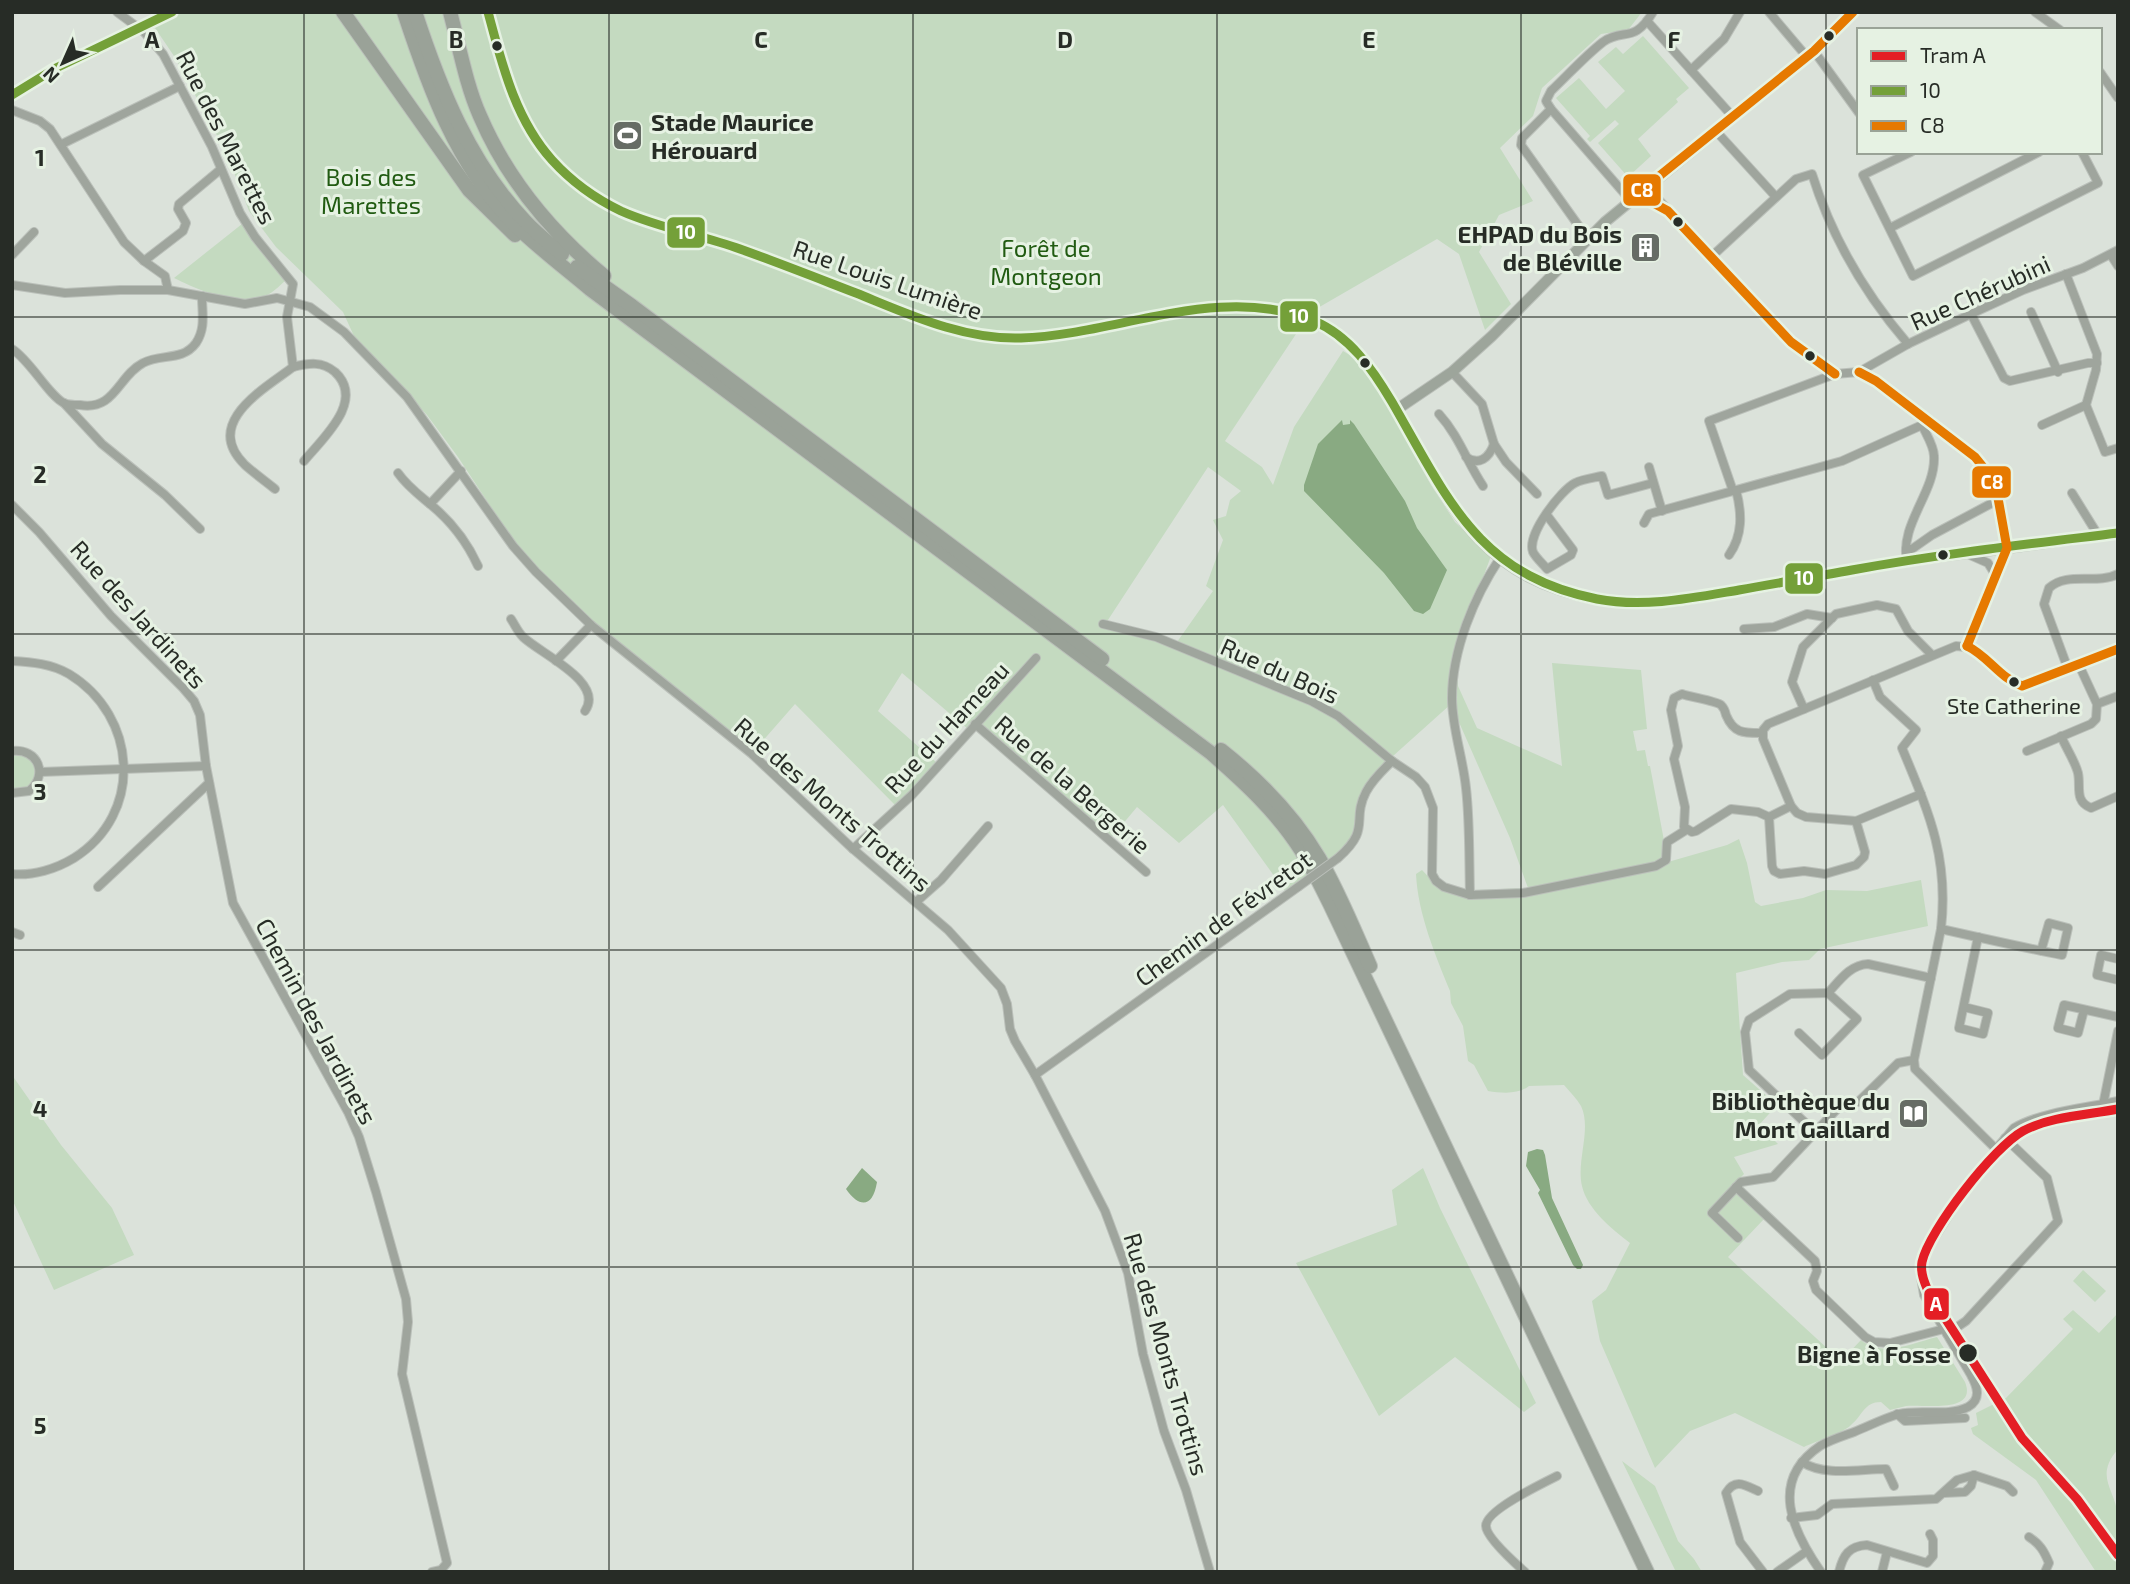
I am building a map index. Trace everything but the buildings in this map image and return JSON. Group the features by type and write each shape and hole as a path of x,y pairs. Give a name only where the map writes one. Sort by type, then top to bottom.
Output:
{"highway":[{"path":"344,12 463,181 501,224 565,277 662,342"},
{"path":"404,12 428,83 447,127 478,180 534,243 1211,753 1259,797 1280,822 1302,851 1330,904 1647,1572"},
{"path":"415,12 435,72 464,136 501,192 526,222 576,266 1223,751 1248,772 1293,820 1320,860 1339,899 1657,1572"},
{"path":"450,12 479,114 504,163 542,216 582,258 729,379"}],"main road":[{"path":"12,95 56,68 173,12"},
{"name":"Rue Louis Lumière","path":"488,12 510,89 535,137 552,159 579,184 625,213 725,243 937,324 989,337 1017,338 1058,334 1245,306 1288,312 1318,323 1351,345 1371,366 1455,513 1476,538 1529,577 1568,593 1609,601 1647,604 1678,601 1960,553 2118,533"},
{"path":"1396,410 1452,372 1638,193 1810,54 1853,12"}],"street":[{"name":"Rue des Marettes","path":"117,12 138,28 163,54 247,225 292,282 287,317 293,367"},
{"path":"1653,12 1634,33 1609,39 1595,50 1548,94 1546,101 1551,109 1638,193 1668,211 1791,342 1835,374"},
{"path":"1691,70 1724,39 1740,12"},
{"path":"1769,12 1810,54 1857,111"},
{"path":"2035,12 2057,28"},
{"path":"1647,21 1732,117"},
{"path":"2102,75 2118,98"},
{"path":"62,144 180,86"},
{"path":"1551,109 1522,138 1521,145 1588,239"},
{"path":"12,110 40,121 50,129 124,242 165,276 168,290"},
{"path":"1715,130 1776,197"},
{"path":"1907,154 1863,175 1913,276 2098,183 2083,154"},
{"path":"1890,228 2035,154"},
{"path":"144,261 183,231 186,223 178,209 179,204 221,169"},
{"path":"1711,257 1796,179 1812,174 1830,222 1854,271 1887,320 1908,344"},
{"path":"12,255 34,232"},
{"path":"2114,253 2118,266"},
{"name":"Rue Chérubini","path":"1859,372 1908,344 1971,314 2114,253"},
{"path":"2066,275 2097,354 2086,405 2105,452 2118,448"},
{"name":"Rue des Monts Trottins","path":"12,285 65,293 168,290 245,304 268,298 310,307 324,320 344,332 407,397 513,546 536,572 592,625 752,754 853,849 948,930 1001,988 1015,1041 1105,1211 1128,1273 1146,1367 1164,1431 1186,1490 1210,1572"},
{"path":"64,403 91,407 108,399 142,363 152,359 176,357 195,345 203,321 202,296"},
{"path":"2031,312 2058,372"},
{"path":"1971,314 2004,378 2010,381 2097,363"},
{"path":"12,349 121,462 165,495 200,529"},
{"path":"275,488 244,464 234,449 231,431 235,417 245,404 293,367 310,363 321,364 340,377 346,396 338,420 304,461"},
{"path":"1452,372 1482,404 1494,444 1506,462 1537,494"},
{"path":"1729,555 1739,535 1741,520 1735,491 1709,421 1835,374 1859,372 1876,381 1931,421 1975,457 1987,473 1998,498 2007,548 1967,646"},
{"path":"2042,425 2086,405"},
{"path":"86,427 86,416 91,407"},
{"path":"1439,414 1458,438 1483,486"},
{"path":"1644,523 1649,514 1842,461 1931,421"},
{"path":"1907,562 1906,549 1916,513 1933,471 1934,453 1922,425"},
{"path":"1466,457 1482,460 1490,454 1494,444"},
{"path":"1649,467 1662,511"},
{"path":"430,504 461,471"},
{"path":"398,473 407,486 452,525 471,551 478,566"},
{"path":"1546,514 1573,550 1571,555 1547,569 1533,552 1532,544 1546,514 1574,483 1602,476 1608,495 1653,483"},
{"path":"2072,493 2098,535"},
{"path":"1906,549 1912,550 1932,535 1994,502"},
{"name":"Rue des Jardinets","path":"12,505 39,532 111,616 194,701 200,715 206,766 229,888"},
{"path":"1960,553 1988,563 1996,576"},
{"path":"1470,895 1466,790 1452,699 1456,662 1464,635 1483,584 1500,558"},
{"path":"2068,669 2044,604 2049,588 2061,580 2109,579 2118,574"},
{"path":"1804,709 1792,682 1803,647 1836,614 1877,606 1896,609 1908,631 1932,656"},
{"path":"1744,629 1774,627 1807,614 1832,618"},
{"path":"511,619 522,636 585,687 590,697 590,704 585,711"},
{"name":"Rue du Bois","path":"1103,624 1156,637 1311,701 1338,716 1392,761 1416,777 1430,798 1433,819 1432,874 1444,887 1470,895 1522,893 1656,866 1666,860 1667,842 1686,830"},
{"path":"556,661 592,625"},
{"path":"1921,794 1856,821 1806,817 1791,806 1763,733 1768,724 1956,646 1975,649 2019,686 2034,683 2118,649"},
{"name":"Rue du Hameau","path":"853,849 912,795 1036,658"},
{"path":"12,660 40,663 68,673 91,690 109,712 121,738 125,767 122,791 114,814 101,834 84,851 64,864 41,872 12,874"},
{"path":"2027,751 2091,724 2096,719 2097,704 2079,665"},
{"path":"1873,680 1880,697 1916,730 1902,748 1931,822 1942,864 1941,929 1914,1060 1915,1069 1996,1149"},
{"path":"1763,733 1731,727 1723,706 1717,702 1682,694 1674,698 1671,710 1678,746 1674,759 1685,807 1686,830 1696,831 1731,809 1758,812 1769,817"},
{"path":"2097,704 2118,696"},
{"name":"Rue de la Bergerie","path":"975,724 1146,872"},
{"path":"2061,736 2078,773 2078,792 2082,803 2091,808 2118,796"},
{"path":"12,751 23,751 32,755 40,772 38,781 29,791 12,793"},
{"name":"Chemin de Févretot","path":"1035,1075 1338,858 1359,834 1365,793 1392,761"},
{"path":"40,772 206,766"},
{"path":"98,887 209,783"},
{"path":"1769,817 1791,806"},
{"path":"1769,817 1772,866 1774,871 1780,874 1804,871 1825,874 1856,865 1864,858 1865,852 1856,821"},
{"path":"916,902 941,880 988,826"},
{"name":"Chemin des Jardinets","path":"229,888 239,918 348,1112 359,1137 376,1192 406,1299 408,1322 402,1374 447,1563 441,1570 432,1572"},
{"path":"1941,929 2041,951"},
{"path":"1964,1007 1979,937"},
{"path":"2118,958 2101,955 2097,975 2118,980"},
{"path":"1815,1132 1749,1070 1745,1032 1749,1020 1790,995 1828,993 1851,969 1859,965 1868,964 1931,978"},
{"path":"1798,1033 1822,1055 1857,1019 1828,993"},
{"path":"2084,1010 2118,1017"},
{"path":"2103,1104 2118,1031"},
{"path":"1738,1238 1712,1213 1736,1187 1746,1180 1773,1177 1838,1108 1858,1102 1890,1068 1898,1063 1914,1060"},
{"path":"1821,1572 1791,1518 1789,1501 1795,1475 1802,1462 1822,1445 1897,1414 1955,1410 1968,1407 1975,1401 1978,1388 1924,1295 1920,1282 1923,1257 1965,1189 1991,1159 1996,1149 2024,1123 2118,1101"},
{"path":"1736,1187 1815,1261 1817,1271 1812,1281 1815,1290 1866,1338 1883,1344 1945,1331 1959,1325 2058,1221 2047,1178 2005,1139"},
{"path":"1897,1414 1905,1421 1965,1418"},
{"path":"1802,1462 1811,1468 1825,1470 1886,1469 1894,1486"},
{"path":"1791,1518 1817,1515 1832,1504 1936,1499 1957,1480 1974,1475 2007,1486 2013,1492"},
{"path":"1944,1493 1965,1492 1971,1486 1974,1475"},
{"path":"1525,1572 1492,1538 1485,1528 1486,1524 1497,1509 1557,1476"},
{"path":"1758,1492 1739,1483 1733,1484 1726,1493 1740,1542 1763,1572"},
{"path":"1839,1572 1845,1554 1858,1545 1867,1545 1922,1562 1931,1561 1933,1540 1930,1534"},
{"path":"2029,1537 2044,1550 2049,1563 2045,1572"},
{"path":"1777,1572 1807,1550"},
{"path":"1882,1572 1888,1552"},
{"path":"1919,1572 1922,1562"}],"green space":[{"path":"171,12 1642,12 1628,30 1601,34 1542,88 1533,116 1500,148 1533,201 1499,215 1479,252 1511,304 1485,330 1459,254 1437,239 1316,309 1302,325 1225,441 1262,467 1273,485 1294,427 1343,351 1365,364 1431,485 1455,522 1491,556 1458,645 1458,686 1477,728 1562,766 1552,663 1641,670 1647,729 1633,731 1637,751 1645,750 1650,766 1668,862 1739,839 1755,902 1761,906 1803,898 1826,890 1867,891 1921,880 1928,926 1820,949 1809,960 1782,962 1736,973 1743,1075 1777,1105 1759,1125 1778,1144 1734,1157 1744,1174 1732,1186 1764,1219 1728,1257 1841,1361 1861,1340 1878,1348 1888,1349 1937,1337 1965,1382 1967,1392 1964,1399 1947,1405 1906,1406 1890,1410 1881,1402 1871,1404 1847,1428 1804,1447 1735,1413 1690,1431 1655,1468 1600,1341 1592,1301 1606,1290 1630,1243 1601,1218 1589,1203 1582,1186 1585,1125 1581,1106 1564,1085 1529,1086 1509,1093 1488,1091 1474,1065 1468,1061 1463,1026 1451,1003 1450,991 1424,919 1416,874 1422,870 1438,887 1475,890 1528,888 1510,838 1451,704 1393,756 1363,790 1353,839 1285,891 1223,805 1179,843 1137,807 1111,838 976,722 968,729 902,673 878,711 937,763 896,806 795,704 753,752 585,616 516,545 427,415 354,336 343,312 276,247 249,211 227,154 174,56 153,25","holes":["1208,467 1241,491 1230,500 1226,516 1213,520 1223,540 1206,586 1213,591 1177,642 1106,623"]},
{"path":"1643,36 1689,88 1676,99 1678,102 1638,139 1651,156 1628,177 1598,143 1619,124 1615,120 1590,142 1587,139 1590,136 1556,98 1579,78 1606,109 1625,91 1598,62 1616,47 1623,54"},
{"path":"242,224 286,280 273,291 258,298 233,299 208,293 174,278"},
{"path":"12,753 32,757 38,775 26,790 12,790"},
{"path":"12,1075 61,1145 112,1208 134,1255 54,1290 12,1199"},
{"path":"2118,1105 2118,1114 2049,1128 2014,1143 2012,1136 2032,1124"},
{"path":"1423,1168 1536,1403 1524,1412 1455,1357 1379,1416 1296,1263 1397,1225 1392,1190"},
{"path":"2083,1270 2106,1291 2095,1302 2073,1281"},
{"path":"2073,1310 2099,1333 2118,1313 2118,1449 2107,1467 2107,1475 2118,1516 2118,1572 2096,1572 2036,1480 1973,1434 1971,1428 1978,1425 1976,1413 2006,1398 2073,1329 2063,1319"},
{"path":"1622,1461 1655,1486 1678,1541 1702,1572 1676,1572"}],"shaded area":[{"path":"1342,420 1343,425 1350,424 1350,420 1354,424 1405,501 1417,528 1447,570 1430,609 1423,614 1414,611 1384,573 1304,491 1318,444"},
{"path":"1543,1150 1545,1155 1552,1198 1583,1265 1581,1269 1573,1265 1538,1193 1540,1190 1526,1166 1528,1152"},
{"path":"862,1168 877,1182 872,1196 865,1202 856,1200 846,1189"}],"tram line":[{"name":"A","path":"2118,1109 2045,1122 2023,1131 2011,1140 1964,1190 1937,1230 1922,1262 1923,1278 1929,1293 2022,1438 2077,1499 2118,1555"}],"transit line":[{"name":"10","path":"12,95 56,68 172,12"},
{"name":"10","path":"488,12 511,90 539,144 559,168 584,189 635,217 740,249 916,317 978,335 999,338 1057,335 1205,308 1242,307 1278,310 1327,327 1359,355 1377,378 1449,500 1470,527 1494,551 1522,571 1556,588 1615,602 1668,601 1918,559 2118,533"},
{"name":"C8","path":"1835,374 1791,342 1668,211 1637,194 1814,51 1853,12"},
{"name":"C8","path":"1859,372 1876,381 1975,457 1988,473 1998,498 2007,548 1967,646"},
{"name":"C8","path":"1967,646 2007,678 2022,686 2118,649"}],"place":[{"name":"Stade Maurice Hérouard","path":"628,135"},
{"name":"EHPAD du Bois de Bléville","path":"1645,247"},
{"name":"Ste Catherine","path":"2014,682"},
{"name":"Bibliothèque du Mont Gaillard","path":"1913,1114"},
{"name":"Bigne à Fosse","path":"1968,1353"}],"park label":[{"name":"Bois des Marettes","path":"371,190"},
{"name":"Forêt de Montgeon","path":"1046,261"}]}
